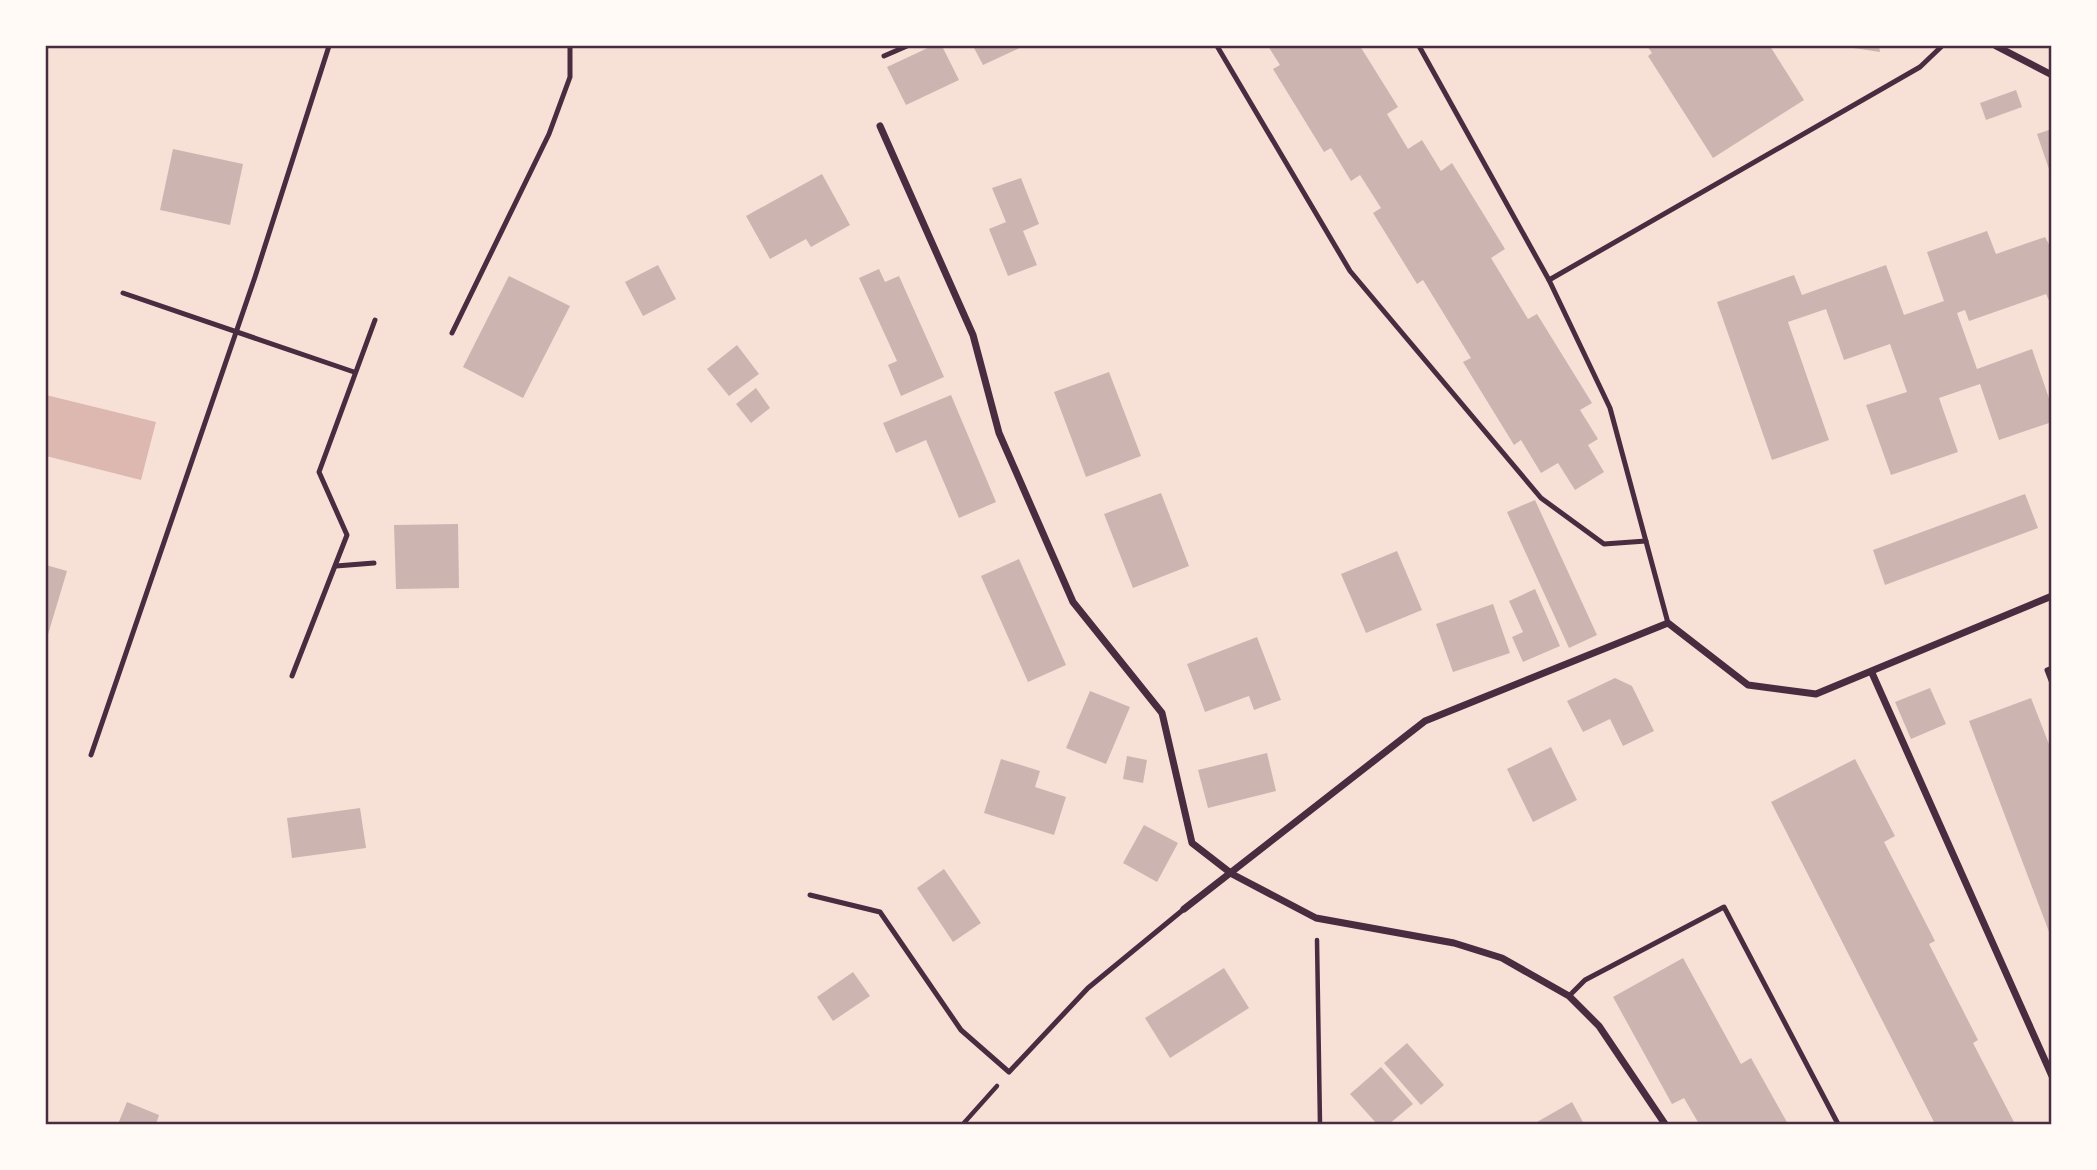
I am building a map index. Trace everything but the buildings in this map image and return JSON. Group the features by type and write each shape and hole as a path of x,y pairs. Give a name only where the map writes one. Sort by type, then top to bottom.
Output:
{"street":[{"path":"1996,46 2052,75"},
{"path":"880,126 973,335 999,433 1073,602 1161,713 1192,843 1232,874 1316,918 1454,943 1502,958 1569,996 1599,1026 1665,1125"},
{"path":"1184,909 1425,721 1668,623 1748,685 1816,694 2052,596"},
{"path":"1872,673 2052,1076"}],"lane":[{"path":"91,755 236,330 329,46"},
{"path":"452,333 550,134 570,77 570,46"},
{"path":"884,56 907,46"},
{"path":"1217,46 1350,271 1541,498 1604,544 1646,541"},
{"path":"1419,46 1549,280 1610,408 1668,623"},
{"path":"1549,280 1920,67 1942,46"},
{"path":"124,293 354,372"},
{"path":"292,676 347,535 319,472 375,320"},
{"path":"336,566 374,563"},
{"path":"2052,668 2047,670 2052,683"},
{"path":"810,895 880,912 961,1030 1009,1072 1088,988 1184,909"},
{"path":"1569,996 1586,980 1724,907 1839,1125"}],"path":[{"path":"1316,918 1320,1125"},
{"path":"963,1125 1009,1072"}],"shaded area":[{"path":"46,395 156,422 141,480 46,456"}]}
